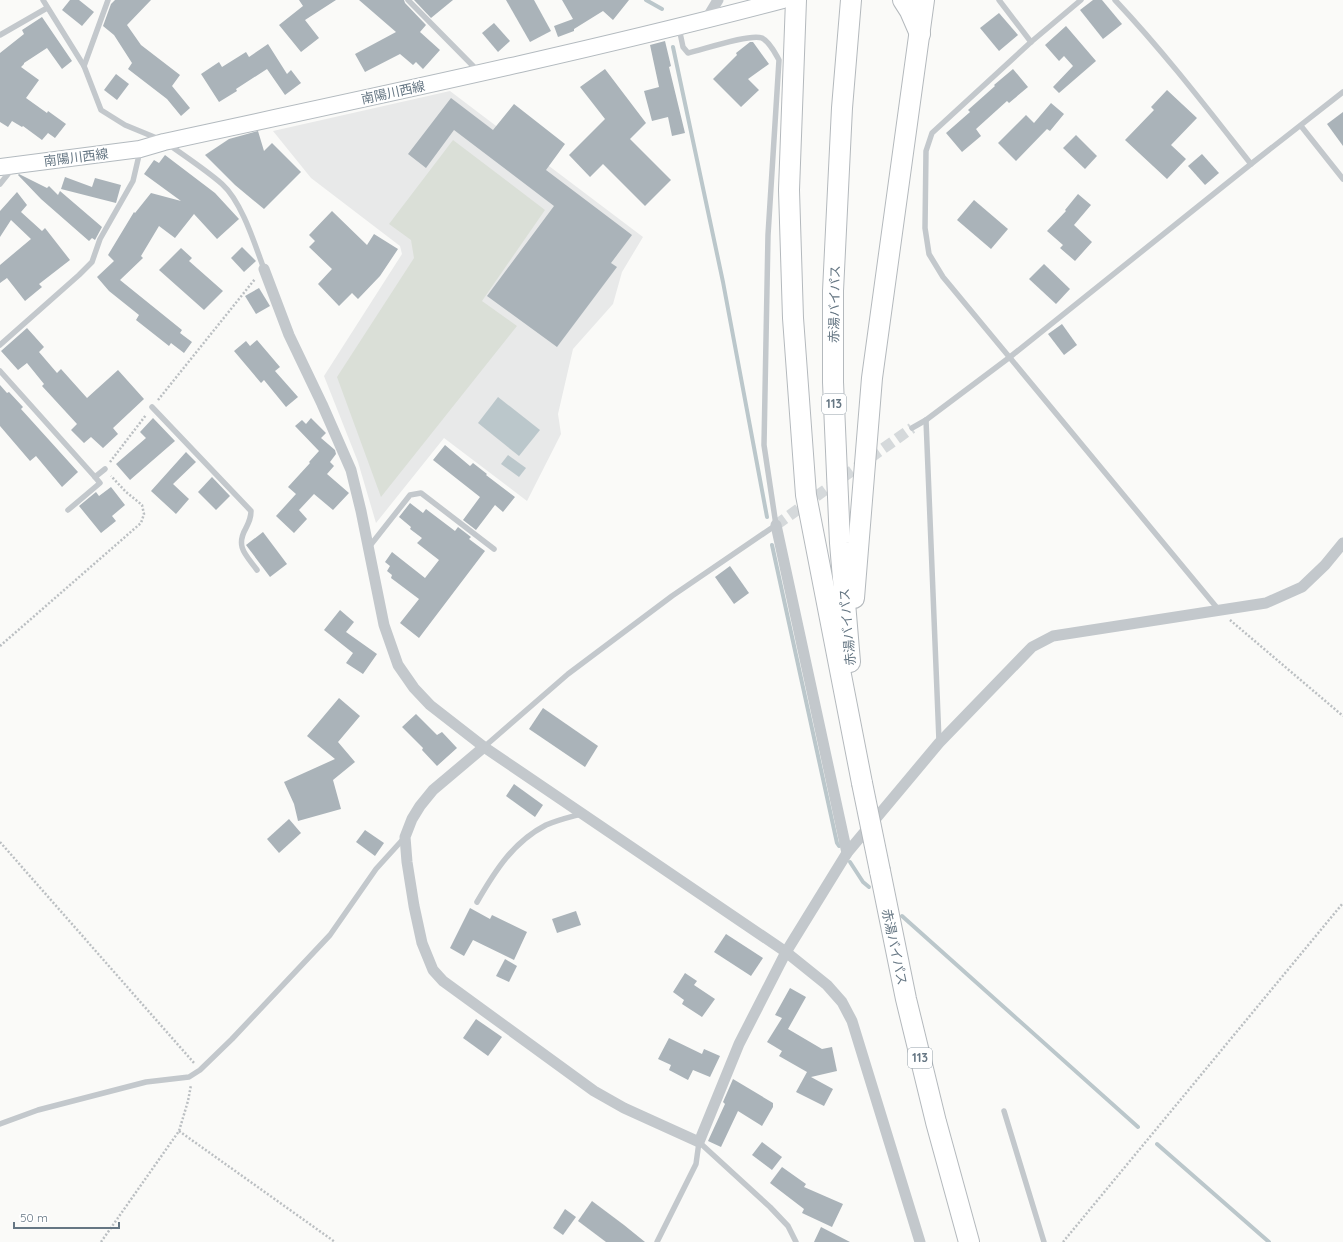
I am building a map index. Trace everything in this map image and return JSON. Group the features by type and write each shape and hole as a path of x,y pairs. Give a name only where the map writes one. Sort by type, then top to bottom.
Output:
{"highway":[{"path":"796,0 789,190 793,318 806,495 862,783"},
{"name":"赤湯バイパス","path":"851,0 842,108 833,291 833,382 836,461 840,543 849,652 862,783 906,999 936,1122 969,1242"},
{"path":"903,0 910,11 920,34"},
{"path":"849,652 872,378 924,0"}],"main road":[{"name":"南陽川西線","path":"7,166 140,149 164,142 480,73 678,27 783,0"}],"street":[{"path":"706,20 718,0"},
{"path":"264,269 289,335 351,470 369,548 384,625 398,665 414,688 430,705 484,747 786,952 827,985 842,1002 852,1021 920,1242"},
{"path":"776,524 846,853"},
{"path":"484,747 433,790 420,806 405,837 407,862 414,906 422,943 433,970 443,981 594,1091 624,1108 699,1142 738,1044 786,952 846,853 939,743 1032,647 1053,636 1218,609 1266,603 1302,587 1324,565 1343,542"}],"lane":[{"path":"43,0 84,66 101,110 125,126 164,142 223,185 232,195 248,225 264,269"},
{"path":"84,66 108,0"},
{"path":"408,0 480,73"},
{"path":"999,0 1031,42"},
{"path":"1081,0 1031,42 932,133 926,151 924,228 929,254 943,277 1218,609"},
{"path":"1115,0 1147,34 1187,82 1251,164"},
{"path":"0,35 47,8"},
{"path":"484,747 568,674 672,596 776,524 764,445 768,235 779,60 772,47 762,38 749,37 688,53 683,47 678,27"},
{"path":"912,428 926,420 1010,357 1251,164 1343,94"},
{"path":"1301,126 1343,179"},
{"path":"0,345 92,262 100,239 133,181 140,149"},
{"path":"0,184 7,166"},
{"path":"0,371 100,483 68,510"},
{"path":"152,407 251,511 251,519 241,537 241,548 257,570"},
{"path":"926,420 939,743"},
{"path":"95,477 105,469"},
{"path":"369,548 410,495 421,493 494,549"},
{"path":"477,902 494,873 524,838 547,824 582,814"},
{"path":"0,1124 38,1110 138,1084 189,1077 200,1070 232,1039 330,935 376,869 405,837"},
{"path":"1004,1111 1044,1242"},
{"path":"657,1242 696,1164 699,1142"},
{"path":"699,1142 770,1207 788,1226 796,1242"}],"path":[{"path":"0,646 141,523 144,514 142,505 126,492 105,469 152,407 264,269"},
{"path":"1218,609 1343,716"},
{"path":"0,842 200,1070"},
{"path":"1063,1242 1343,903"},
{"path":"101,1242 179,1130 188,1101 191,1085 189,1077"},
{"path":"179,1130 335,1242"}],"shaded area":[{"path":"450,91 643,237 622,272 613,304 573,349 558,414 561,434 527,501 444,438 376,523 358,462 324,376 402,254 400,246 311,178 273,131"},
{"path":"453,140 545,210 482,301 517,326 381,497 337,377 414,258 411,240 389,224"},
{"path":"498,397 540,430 519,456 478,423"},
{"path":"508,455 526,468 519,477 501,464"}],"building":[{"path":"70,0 79,0 94,12 82,26 62,10"},
{"path":"115,0 151,0 127,25 141,45 180,75 172,86 190,108 181,116 167,99 128,69 132,63 114,35 103,26 111,4"},
{"path":"299,0 336,0 305,20 319,38 301,52 279,25 303,6"},
{"path":"359,0 404,0 405,3 426,25 420,32 440,50 423,69 416,62 413,65 400,54 365,72 355,54 396,32"},
{"path":"414,0 453,0 431,18"},
{"path":"506,0 534,0 551,31 530,42"},
{"path":"562,0 629,0 613,20 603,11 574,29 574,31 558,37 554,26 573,19"},
{"path":"1093,0 1102,0 1122,24 1103,39 1080,10"},
{"path":"999,13 1018,35 999,51 980,28"},
{"path":"42,17 72,61 62,69 47,48 24,63 21,67 39,80 26,98 66,124 55,138 48,133 42,140 23,126 22,127 12,121 8,127 0,122 0,53 24,34 22,30"},
{"path":"494,23 510,41 498,52 482,33"},
{"path":"1066,26 1096,61 1059,93 1053,87 1073,66 1064,56 1059,61 1045,45"},
{"path":"665,41 671,66 669,67 685,133 672,136 668,117 652,121 644,91 659,87 650,45"},
{"path":"750,42 753,42 769,64 748,79 759,90 741,107 713,79 737,55 736,53"},
{"path":"268,44 287,74 291,70 301,83 285,95 267,69 219,102 201,74 219,62 222,67 246,52 249,57"},
{"path":"605,69 646,123 630,139 671,180 645,206 603,164 590,177 569,155 605,119 580,87"},
{"path":"1013,69 1028,87 1009,103 1007,101 976,129 981,136 962,152 946,133 970,112 968,110 995,86 994,85"},
{"path":"116,74 129,84 117,100 104,90"},
{"path":"1167,90 1197,118 1171,145 1186,159 1167,179 1125,140 1154,110 1151,107"},
{"path":"451,98 493,130 514,104 565,144 546,170 632,235 611,263 617,267 557,347 487,296 554,206 454,130 426,168 408,154"},
{"path":"1051,103 1064,114 1050,131 1047,129 1016,161 998,143 1026,115 1034,123"},
{"path":"1343,112 1343,146 1327,124"},
{"path":"258,131 264,151 272,143 301,172 264,209 235,185 205,155 229,139"},
{"path":"1076,135 1097,156 1085,169 1063,148"},
{"path":"1202,154 1219,173 1205,185 1188,166"},
{"path":"165,155 215,193 239,219 217,239 194,214 175,238 159,226 141,256 143,258 120,280 182,330 180,333 192,342 184,353 171,343 169,346 136,320 139,315 109,291 97,277 114,261 108,255 134,212 135,213 151,193 181,201 144,174 154,160 159,163"},
{"path":"19,174 47,188 49,186 58,195 60,191 102,227 95,240 92,238 89,241 41,199 18,175"},
{"path":"65,177 92,187 95,178 121,185 116,203 61,189"},
{"path":"17,192 27,205 21,212 42,231 45,228 70,260 39,284 42,287 25,301 7,278 0,283 0,265 31,239 11,220 0,237 0,211"},
{"path":"1078,194 1091,205 1074,225 1092,242 1075,261 1060,248 1063,245 1047,231 1066,211 1065,210"},
{"path":"974,200 1008,229 991,249 957,220"},
{"path":"332,211 367,245 374,234 398,249 380,276 358,299 352,293 339,306 318,284 332,269 309,247 315,241 309,235"},
{"path":"242,247 256,261 244,272 231,258"},
{"path":"181,248 192,258 189,261 223,291 204,310 159,270"},
{"path":"1044,264 1070,289 1056,304 1029,279"},
{"path":"259,288 270,306 256,314 245,296"},
{"path":"1062,324 1077,345 1064,355 1048,334"},
{"path":"27,328 44,347 39,352 57,373 61,369 87,398 118,370 144,399 113,428 118,434 103,448 91,437 84,443 71,430 77,424 42,386 44,384 27,363 18,370 1,351"},
{"path":"257,340 280,367 275,371 298,397 286,407 264,380 261,383 234,351 246,341 250,346"},
{"path":"0,385 23,407 21,409 78,472 62,487 36,456 30,461 0,426"},
{"path":"153,418 175,441 130,480 116,464 146,438 140,432"},
{"path":"311,418 326,433 321,438 335,450 336,454 330,462 334,466 327,474 349,493 333,510 314,494 299,510 307,519 294,533 276,516 296,494 288,487 319,451 295,426 302,420 306,424"},
{"path":"445,445 470,466 473,463 515,497 503,512 495,505 476,530 463,520 480,497 433,460"},
{"path":"186,452 196,462 173,484 189,499 176,514 151,491"},
{"path":"212,477 230,496 216,510 198,492"},
{"path":"111,487 125,505 112,516 116,521 101,533 79,506 96,492 99,496"},
{"path":"410,503 423,513 426,509 455,531 458,527 471,537 469,539 485,551 419,638 400,623 419,599 391,578 392,575 387,571 390,566 385,562 392,552 425,578 439,560 417,543 422,538 410,529 411,527 399,517"},
{"path":"263,532 287,564 270,577 246,545"},
{"path":"730,566 749,593 734,604 715,577"},
{"path":"340,610 354,622 346,632 377,654 363,674 346,663 353,653 324,630"},
{"path":"339,698 360,716 338,742 355,762 333,780 341,809 298,821 294,804 284,782 335,759 307,736"},
{"path":"543,708 598,746 585,767 529,729"},
{"path":"416,714 437,735 442,732 457,748 437,766 422,750 423,748 402,727"},
{"path":"514,784 543,805 535,817 506,796"},
{"path":"289,819 301,833 279,853 267,839"},
{"path":"365,830 384,843 375,856 356,842"},
{"path":"470,908 490,919 492,915 527,932 514,960 473,940 464,956 450,948"},
{"path":"576,911 581,925 557,933 552,919"},
{"path":"726,934 763,958 751,976 714,952"},
{"path":"505,959 517,966 509,982 496,976"},
{"path":"685,973 697,981 694,985 715,999 702,1017 682,1004 684,1000 673,992"},
{"path":"790,988 806,997 788,1029 822,1049 832,1047 837,1071 811,1077 833,1089 824,1106 796,1092 807,1072 779,1056 782,1051 767,1042 782,1018 775,1015"},
{"path":"476,1019 502,1037 488,1056 463,1038"},
{"path":"669,1038 702,1054 704,1049 720,1056 710,1077 693,1070 688,1080 669,1070 671,1065 658,1059"},
{"path":"733,1079 773,1103 773,1107 762,1126 738,1111 721,1147 708,1141 725,1104 723,1102"},
{"path":"762,1142 782,1157 772,1170 752,1155"},
{"path":"782,1167 806,1184 804,1187 843,1204 832,1227 802,1213 804,1209 770,1183"},
{"path":"592,1201 645,1242 606,1242 578,1221"},
{"path":"565,1209 576,1217 563,1235 553,1228"},
{"path":"821,1227 850,1242 814,1242"}],"waterway":[{"path":"646,0 662,9"},
{"path":"673,47 723,282 767,517"},
{"path":"772,545 837,843 839,846"},
{"path":"850,862 863,882 869,887"},
{"path":"902,916 1138,1127"},
{"path":"1157,1144 1269,1242"}],"tunnel":[{"path":"776,525 912,428"}]}
